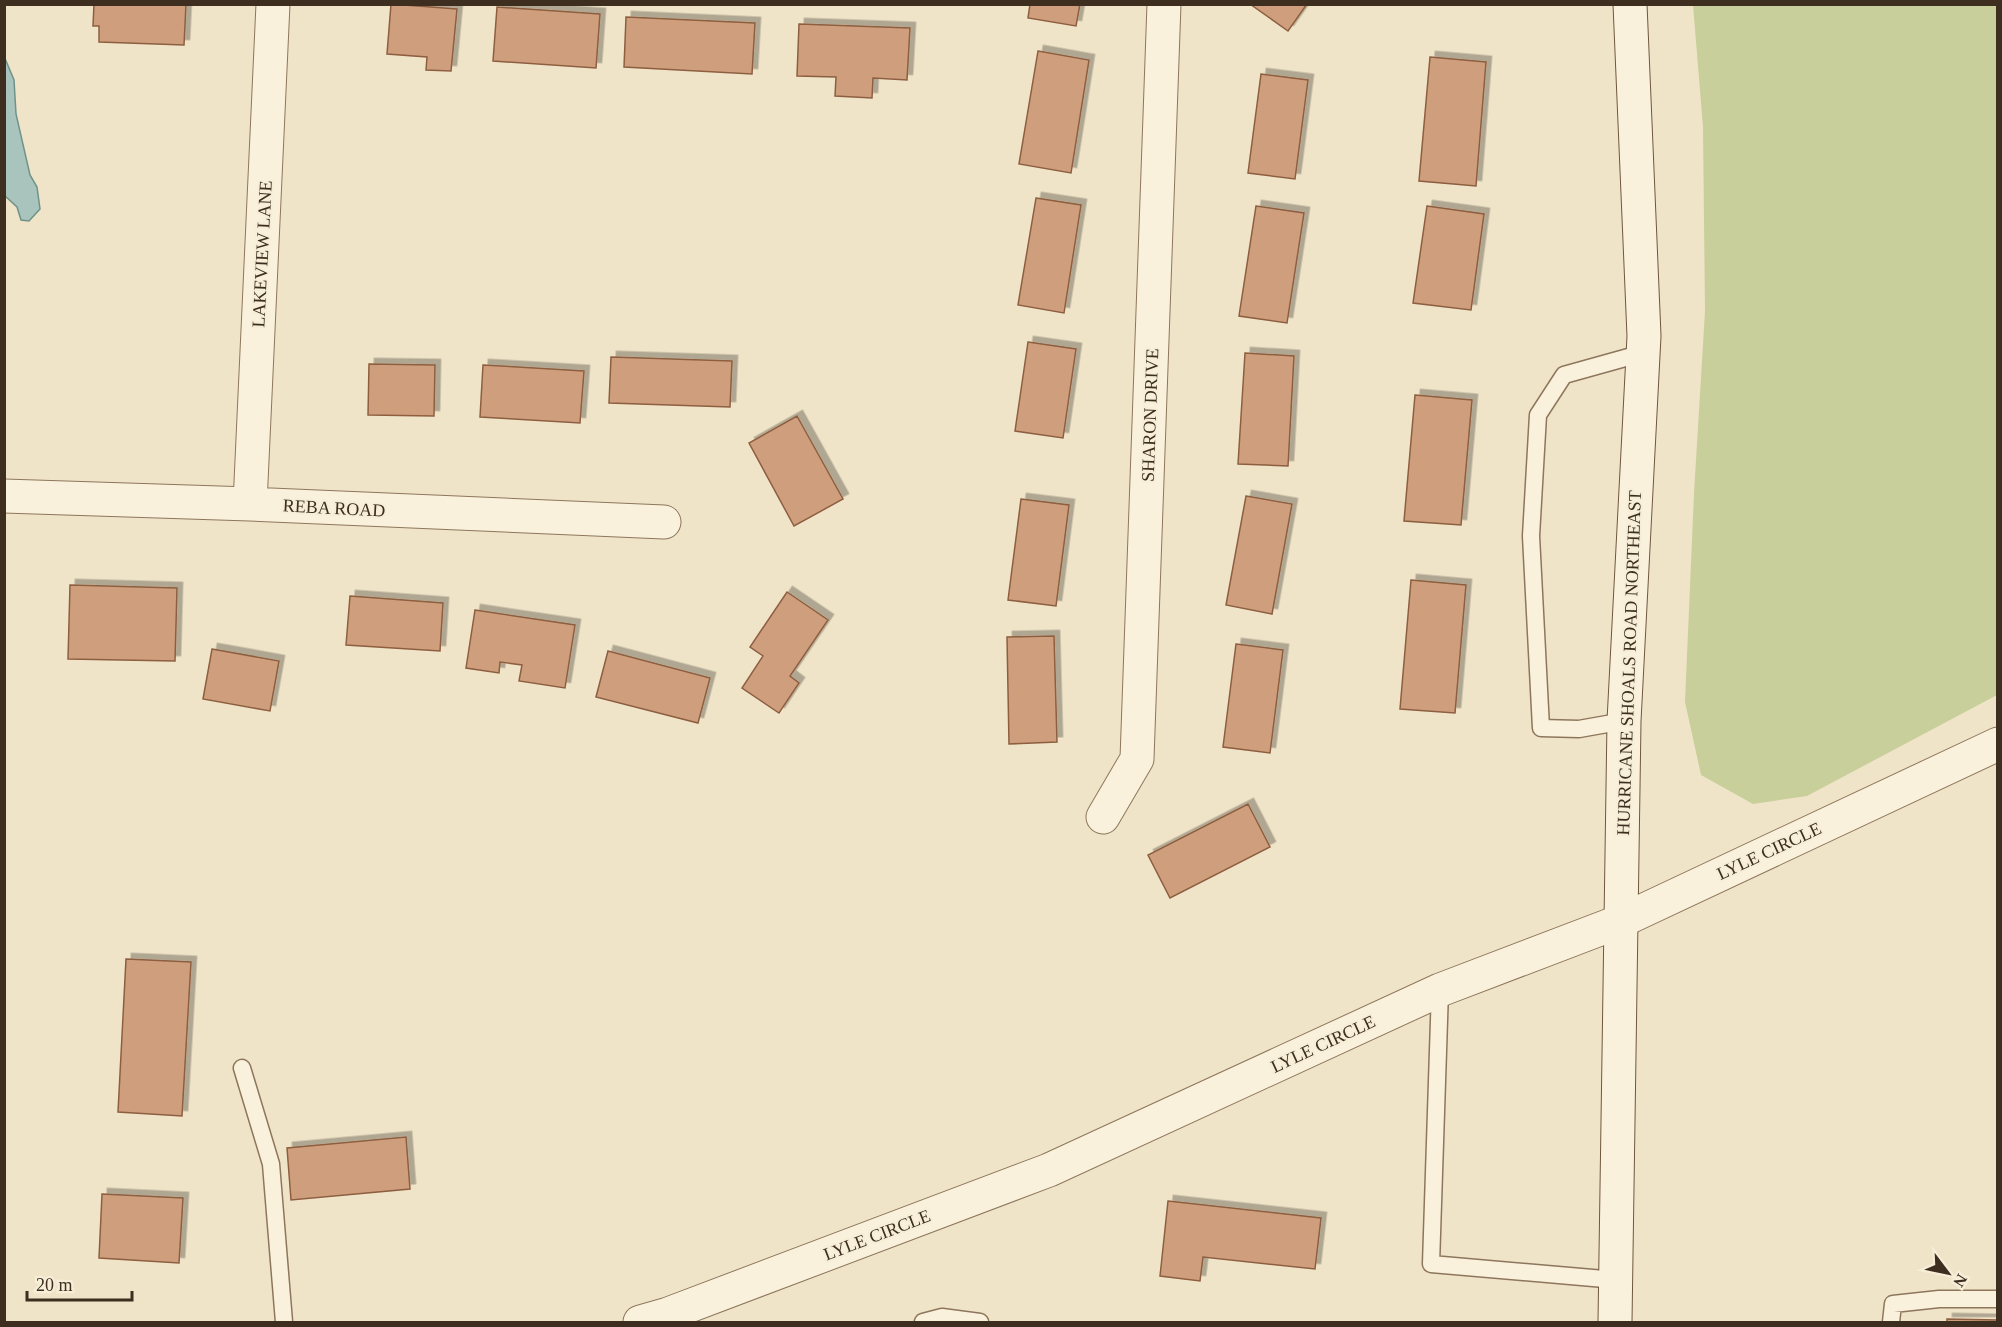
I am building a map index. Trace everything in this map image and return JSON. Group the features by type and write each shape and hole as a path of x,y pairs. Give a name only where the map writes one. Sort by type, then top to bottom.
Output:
{"street":[{"name":"LAKEVIEW LANE","path":"250,504 273,4"},
{"name":"SHARON DRIVE","path":"1103,817 1137,759 1164,4"},
{"name":"HURRICANE SHOALS ROAD NORTHEAST","path":"1615,1323 1624,721 1644,336 1630,4"},
{"name":"REBA ROAD","path":"4,496 664,522"},
{"name":"LYLE CIRCLE","path":"659,1320 1049,1170 1440,990 1621,921 1998,744"}],"lane":[{"path":"1624,721 1579,729 1541,728 1531,536 1538,415 1564,375 1643,353"},
{"path":"1440,990 1431,1264 1616,1280"},
{"path":"242,1068 271,1164 284,1323"},
{"path":"1892,1323 1893,1304 1939,1299 1998,1299"},
{"path":"923,1323 942,1317 980,1323"}],"green space":[{"path":"1693,5 1997,5 1997,695 1807,796 1753,804 1701,775 1685,702 1705,311 1703,127"}],"water":[{"path":"4,56 14,80 16,114 30,175 37,187 40,209 29,221 21,220 17,207 5,196"}],"building":[{"path":"94,4 186,4 184,45 99,42 99,26 93,26"},
{"path":"391,4 457,9 451,71 426,70 427,57 387,54"},
{"path":"1030,4 1080,4 1076,26 1028,18"},
{"path":"1250,4 1307,4 1288,31"},
{"path":"497,7 600,14 596,68 493,61"},
{"path":"626,17 755,23 752,74 624,67"},
{"path":"799,24 910,28 907,80 873,78 872,98 835,96 836,77 797,76"},
{"path":"1038,51 1089,60 1071,173 1019,164"},
{"path":"1430,57 1486,62 1476,186 1419,181"},
{"path":"1261,74 1308,80 1295,179 1248,173"},
{"path":"1036,198 1081,205 1064,313 1018,305"},
{"path":"1256,206 1304,213 1287,323 1239,316"},
{"path":"1427,206 1484,214 1471,310 1413,303"},
{"path":"1028,342 1076,349 1063,438 1015,431"},
{"path":"1245,353 1294,356 1288,466 1238,464"},
{"path":"611,357 732,361 730,407 609,403"},
{"path":"369,364 435,365 434,416 368,415"},
{"path":"483,365 584,371 580,423 480,417"},
{"path":"1415,395 1472,400 1461,525 1404,521"},
{"path":"797,416 843,499 794,526 749,443"},
{"path":"1246,496 1292,504 1272,614 1226,605"},
{"path":"1021,499 1069,505 1056,606 1008,600"},
{"path":"1411,580 1466,585 1455,713 1400,709"},
{"path":"70,585 177,588 175,661 68,659"},
{"path":"787,592 828,620 790,676 799,683 779,713 742,688 763,656 750,647"},
{"path":"350,596 443,603 440,651 346,645"},
{"path":"475,610 575,625 565,688 519,681 522,665 500,662 499,673 466,668"},
{"path":"1054,636 1057,742 1009,744 1007,637"},
{"path":"1236,644 1283,650 1270,753 1223,747"},
{"path":"212,649 279,661 270,711 203,699"},
{"path":"608,651 710,678 698,723 596,697"},
{"path":"1248,804 1270,847 1170,898 1148,855"},
{"path":"126,959 191,962 182,1116 118,1112"},
{"path":"406,1137 410,1189 291,1200 287,1148"},
{"path":"102,1194 183,1198 179,1263 99,1258"},
{"path":"1168,1201 1321,1218 1315,1269 1203,1257 1200,1281 1160,1276"},
{"path":"1947,1319 1998,1320 1998,1322 1947,1322"}]}
